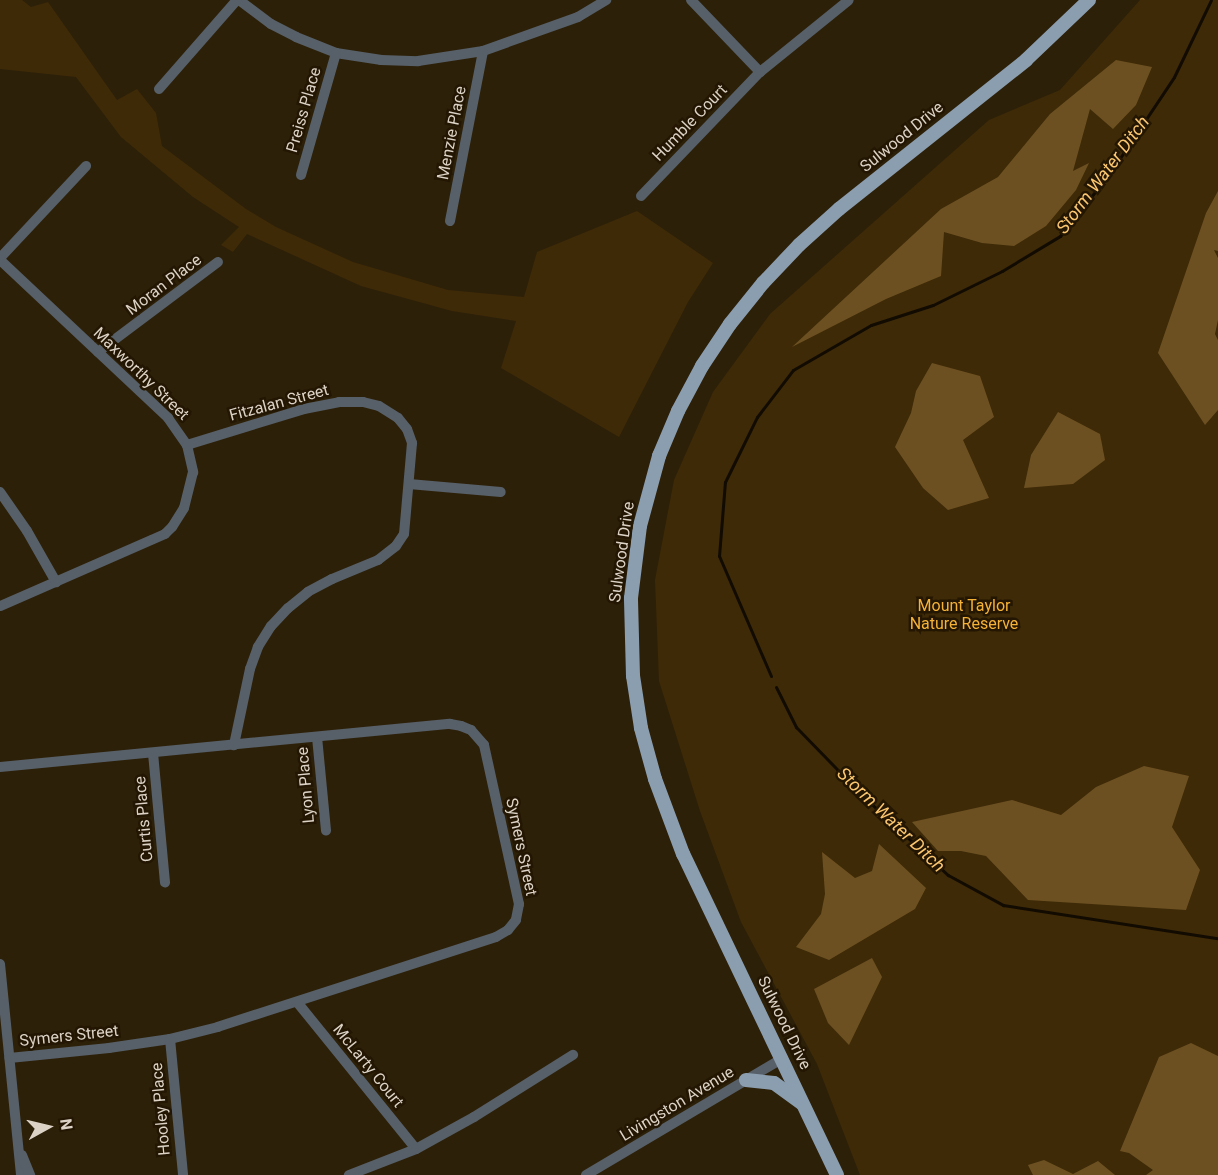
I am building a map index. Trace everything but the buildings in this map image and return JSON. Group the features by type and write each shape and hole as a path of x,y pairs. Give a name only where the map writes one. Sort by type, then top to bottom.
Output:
{"main road":[{"name":"Sulwood Drive","path":"837,1175 684,854 655,779 641,728 633,676 631,598 645,503 671,429 702,366 730,324 763,283 799,245 839,209 1026,60 1089,0"},
{"path":"746,1080 762,1080 782,1086 806,1107"}],"street":[{"path":"159,89 238,0 271,24 336,53 381,60 418,61 483,51 578,17 606,0"},
{"path":"691,0 760,72"},
{"name":"Humble Court","path":"640,196 760,72 849,0"},
{"name":"Menzie Place","path":"450,221 483,51"},
{"name":"Preiss Place","path":"301,175 336,53"},
{"path":"0,259 86,166"},
{"name":"Maxworthy Street","path":"0,259 168,418 187,445 194,472 184,508 172,527 146,544 0,606"},
{"name":"Moran Place","path":"98,352 218,262"},
{"name":"Fitzalan Street","path":"187,445 304,409 339,402 363,402 393,413 407,429 412,450 405,528 396,546 378,560 332,579 308,592 271,626 258,647 250,669 234,745"},
{"path":"409,484 501,492"},
{"path":"0,492 56,582"},
{"name":"Symers Street","path":"0,767 450,724 471,730 484,746 519,904 516,920 508,930 496,936 218,1028 170,1039 9,1058"},
{"name":"Lyon Place","path":"317,737 326,831"},
{"name":"Curtis Place","path":"153,753 165,882"},
{"path":"0,964 21,1175"},
{"name":"McLarty Court","path":"297,1002 416,1149"},
{"name":"Hooley Place","path":"170,1039 183,1175"},
{"path":"350,1175 416,1149 474,1117 573,1055"},
{"name":"Livingston Avenue","path":"586,1175 783,1058"},
{"path":"16,1128 20,1151 30,1175"}],"green space":[{"path":"0,0 22,0 31,7 48,2 117,100 137,89 156,113 162,146 246,209 276,227 353,262 448,290 524,297 537,252 637,211 713,263 688,302 619,437 501,368 516,321 452,311 361,286 247,234 233,252 221,245 239,227 193,197 121,137 76,77 0,69"},
{"name":"Mount Taylor Nature Reserve","path":"1140,0 1218,0 1218,1175 860,1175 817,1064 741,922 700,811 659,681 655,580 674,480 713,392 770,314 989,120 1060,90"}],"shaded area":[{"path":"1116,60 1152,67 1136,105 1113,129 1090,109 1073,171 1089,163 1076,190 1046,226 1014,246 982,243 944,232 941,276 886,299 792,347 941,209 998,177 1050,114"},
{"path":"1218,191 1218,251 1214,250 1218,258 1218,320 1215,334 1218,340 1218,410 1205,425 1158,353 1206,213"},
{"path":"932,363 980,376 994,417 963,440 989,498 948,510 923,488 895,447 911,413 916,391"},
{"path":"1058,412 1100,434 1105,460 1073,484 1024,488 1031,455"},
{"path":"1144,766 1189,776 1172,827 1200,870 1186,910 1028,900 986,856 961,851 938,851 912,822 1012,800 1061,815 1096,787"},
{"path":"879,844 926,888 915,909 829,960 796,947 821,914 825,894 822,852 855,878 872,871"},
{"path":"872,958 882,977 849,1045 828,1023 814,989"},
{"path":"1191,1043 1218,1056 1218,1175 1146,1175 1153,1170 1129,1153 1120,1151 1159,1057"},
{"path":"1044,1160 1073,1174 1098,1161 1115,1175 1033,1175 1028,1165"}],"waterway":[{"name":"Storm Water Ditch","path":"771,676 719,556 725,482 757,417 793,370 871,325 933,305 1002,271 1060,236 1110,173 1174,77 1211,0"},
{"name":"Storm Water Ditch","path":"776,687 796,727 864,797 948,875 1003,905 1217,938"}]}
